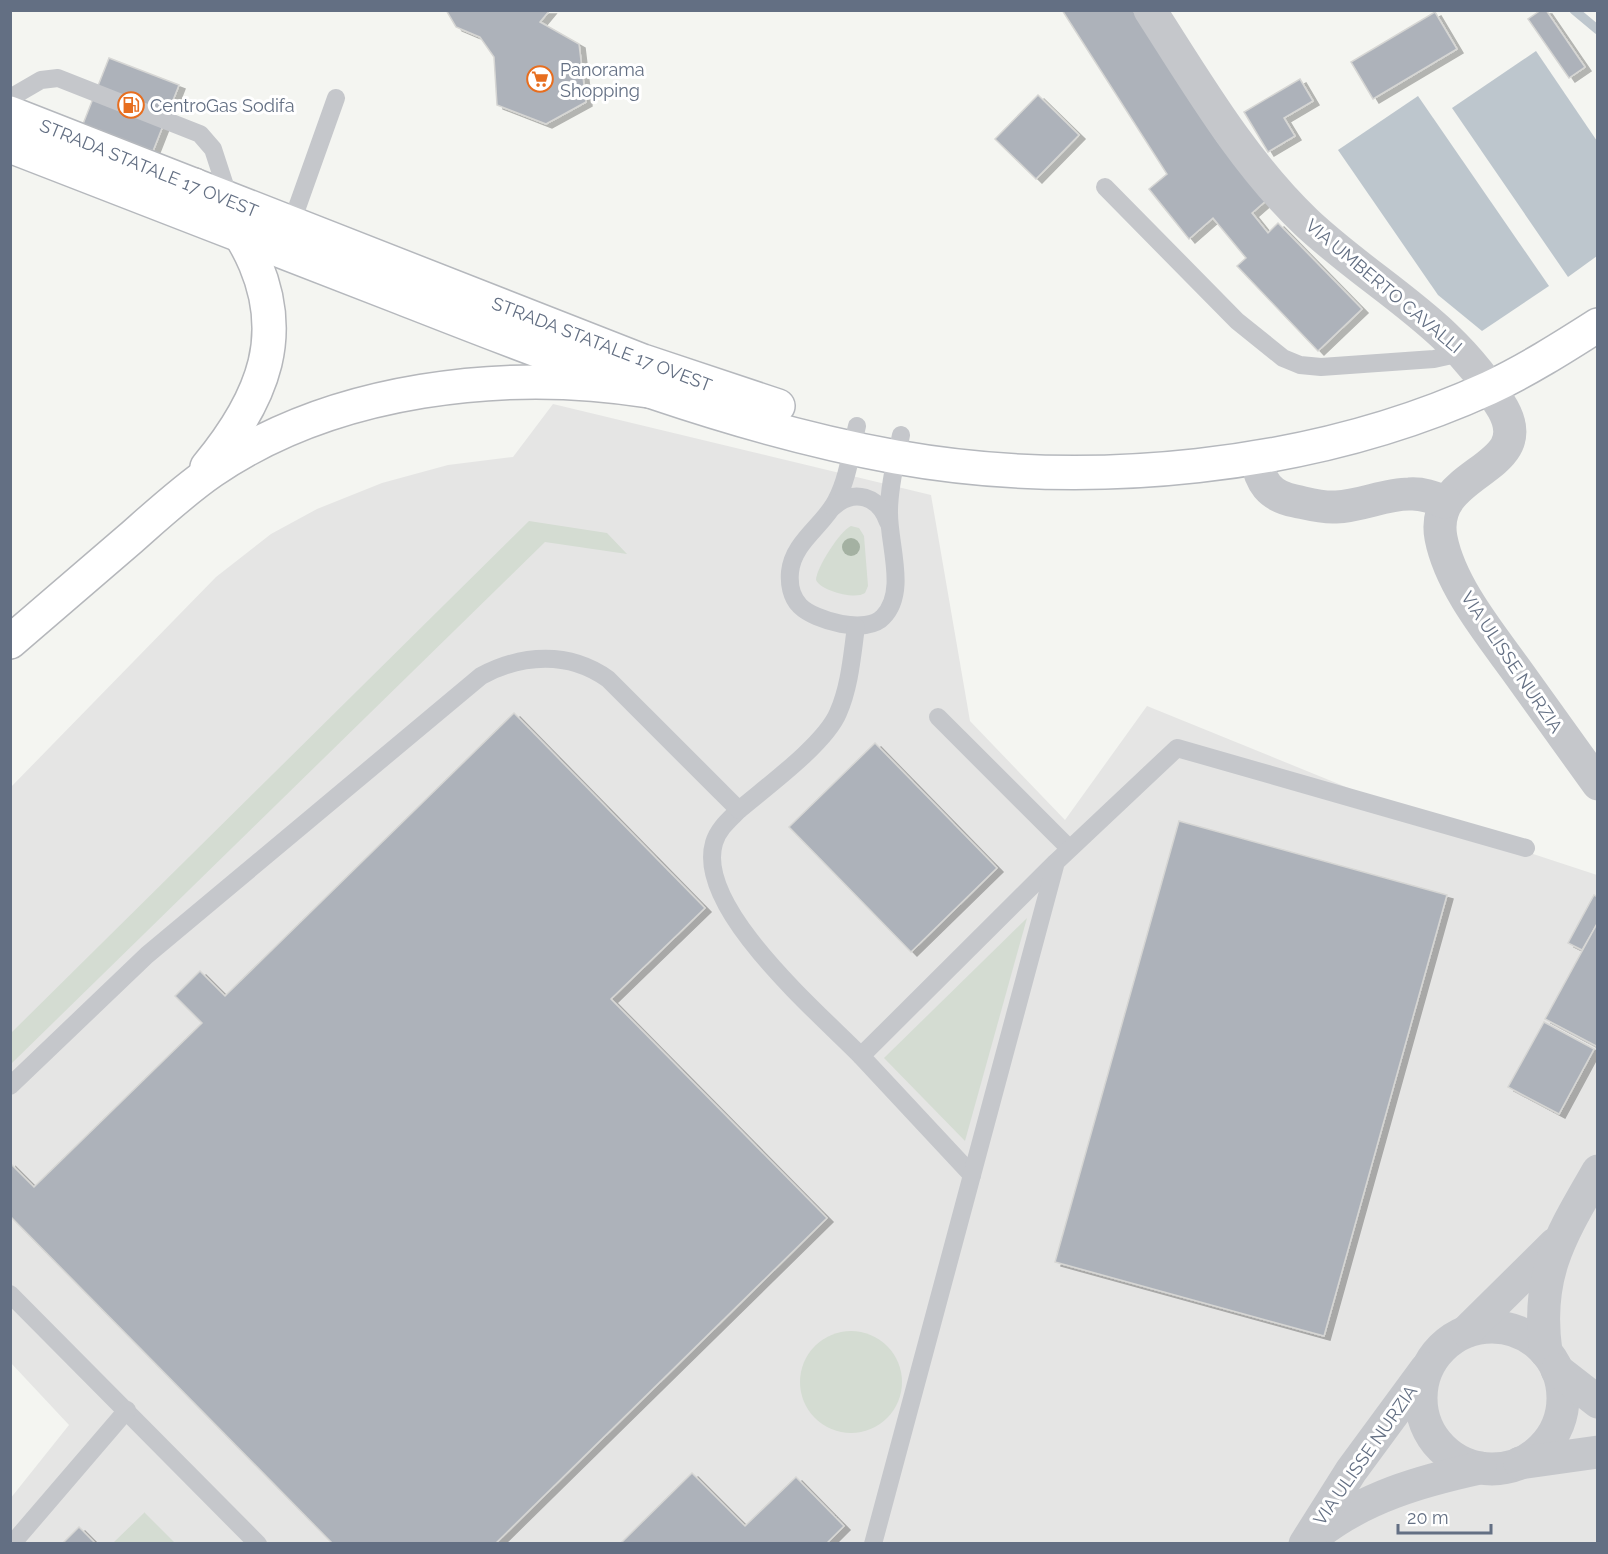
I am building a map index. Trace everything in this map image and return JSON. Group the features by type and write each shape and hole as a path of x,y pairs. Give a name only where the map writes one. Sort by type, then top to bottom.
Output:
{"main road":[{"name":"STRADA STATALE 17 OVEST","path":"10,113 229,198 285,238 571,364 649,391 785,432 854,437 899,446 1062,455 1222,461 1257,457 1392,423 1439,408 1488,388 1554,353 1598,325"},
{"name":"STRADA STATALE 17 OVEST","path":"10,146 242,236 285,238 765,403 854,437"},
{"path":"186,490 225,443 256,389 265,364 268,332 265,302 258,273 242,236 218,205 194,185"},
{"path":"10,642 186,490 218,467 259,443 304,424 375,400 422,391 535,383 583,383 649,391"}],"street":[{"name":"VIA UMBERTO CAVALLI","path":"1150,10 1248,155 1282,196 1332,245 1419,311 1462,350 1488,388"},
{"path":"1257,457 1263,483 1272,492 1290,500 1323,507 1338,507 1406,494 1422,494 1445,502 1454,489 1496,461 1506,447 1508,430 1504,411 1488,388"},
{"name":"VIA ULISSE NURZIA","path":"1445,502 1441,537 1457,580 1478,617 1598,784"},
{"path":"1520,1463 1539,1451 1553,1434 1561,1414 1563,1391 1552,1361 1544,1301 1547,1278 1558,1241 1598,1171"},
{"path":"1558,1241 1467,1331 1451,1340 1437,1353 1427,1368 1421,1389 1422,1410 1429,1431 1442,1448 1459,1461 1480,1468 1500,1468 1598,1452"},
{"path":"1467,1331 1488,1327 1510,1329 1530,1338 1598,1402"},
{"name":"VIA ULISSE NURZIA","path":"1305,1544 1351,1471 1427,1368"},
{"name":"VIA ULISSE NURZIA","path":"1305,1544 1337,1520 1383,1495 1430,1479 1480,1468"}],"lane":[{"path":"10,98 41,80 58,78 192,129 213,149 229,198"},
{"path":"285,238 336,98"},
{"path":"1105,187 1237,321 1283,358 1300,365 1333,366 1434,359 1462,350"},
{"path":"854,437 842,489 832,508 797,550 792,561 790,585 799,605 810,613 856,627 872,625 882,619 894,598 889,499 899,446"},
{"path":"832,508 850,497 868,498 880,505 889,524"},
{"path":"856,627 848,678 837,716 814,744 739,810 718,832 712,850 715,880 726,907 753,945 972,1175"},
{"path":"10,1086 147,955 481,676 497,668 513,662 548,658 572,661 595,670 608,679 739,810"},
{"path":"938,717 1070,848"},
{"path":"861,1056 1070,848 1177,748 1526,848"},
{"path":"873,1544 1056,862"},
{"path":"10,1294 258,1544"},
{"path":"12,1544 127,1410"}],"shaded area":[{"path":"1536,51 1597,141 1597,256 1568,277 1452,108"},
{"path":"1418,96 1549,286 1482,331 1438,295 1338,150"},
{"path":"553,404 931,495 970,721 1065,820 1147,706 1415,815 1597,875 1597,1543 11,1544 10,1499 69,1425 11,1363 11,787 216,577 271,534 317,509 382,483 448,465 513,457"},
{"path":"529,521 607,533 627,554 545,542 11,1064 11,1033"},
{"path":"851,526 859,528 864,536 868,586 865,593 860,595 846,595 831,591 816,580 829,550"},
{"path":"1027,918 965,1141 884,1058"},
{"path":"851,1331 871,1335 887,1346 898,1362 902,1382 898,1402 887,1418 871,1429 851,1433 831,1429 815,1418 804,1402 800,1382 804,1362 815,1346 831,1335"},
{"path":"144,1513 175,1543 113,1543"}],"building":[{"name":"Panorama Shopping","path":"446,10 550,10 540,22 579,44 586,102 546,124 497,105 494,57 480,37 456,27"},
{"path":"1062,10 1133,10 1218,142 1268,199 1252,213 1268,233 1278,223 1362,309 1318,351 1237,266 1246,258 1213,218 1189,239 1149,189 1167,174"},
{"path":"1541,10 1546,10 1585,67 1569,78 1528,19"},
{"path":"1435,12 1457,49 1373,99 1351,62"},
{"name":"CentroGas Sodifa","path":"109,58 179,85 153,151 83,124"},
{"path":"1300,79 1313,101 1284,118 1295,136 1268,152 1244,112"},
{"path":"1038,95 1079,135 1036,179 995,139"},
{"path":"514,713 705,908 611,999 827,1218 495,1544 333,1544 10,1216 10,1163 34,1187 202,1023 175,996 200,971 225,996"},
{"path":"875,743 997,868 911,952 789,827"},
{"path":"1179,821 1447,895 1324,1336 1055,1262"},
{"path":"1594,895 1598,897 1598,922 1582,950 1568,943"},
{"path":"1598,922 1598,1047 1545,1019"},
{"path":"1544,1022 1594,1049 1559,1114 1508,1087"},
{"path":"692,1473 745,1526 796,1477 844,1526 826,1544 620,1544"},
{"path":"79,1527 96,1544 62,1544"}],"waterway":[{"path":"1574,10 1598,30"}],"place":[{"name":"Panorama Shopping","path":"540,79"},
{"name":"CentroGas Sodifa","path":"131,105"}]}
